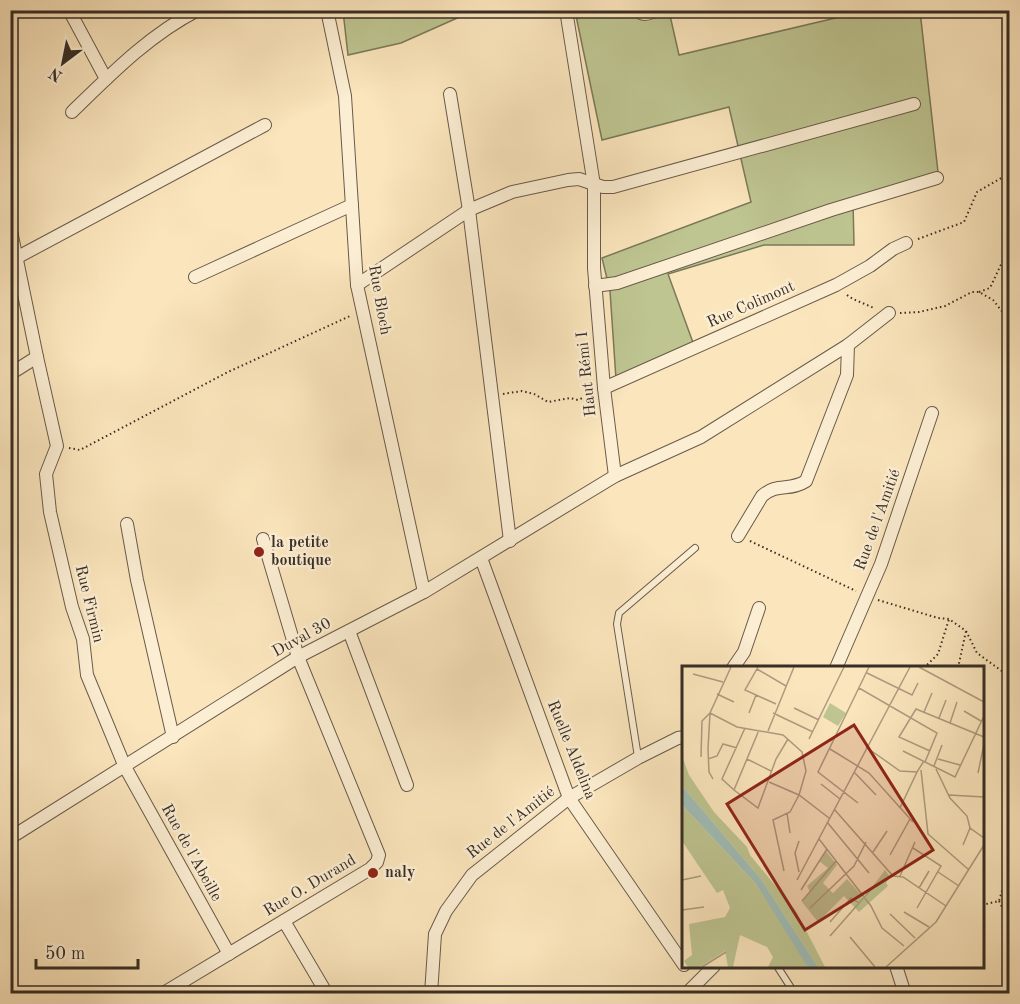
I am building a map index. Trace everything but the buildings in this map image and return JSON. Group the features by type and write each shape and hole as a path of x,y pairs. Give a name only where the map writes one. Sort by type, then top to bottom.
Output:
{"street":[{"path":"69,10 106,79"},
{"path":"72,111 135,52 198,10"},
{"name":"Rue Bloch","path":"327,10 345,96 357,285 424,591"},
{"name":"Haut Rémi I","path":"566,10 594,185 595,286 615,476"},
{"path":"637,10 640,14 658,10"},
{"path":"450,94 469,210 510,541"},
{"path":"357,285 469,210 512,192 579,179 594,185 613,187 914,104"},
{"path":"16,258 265,125"},
{"path":"595,286 617,283 831,210 937,178"},
{"path":"195,277 351,205"},
{"path":"12,231 57,446"},
{"name":"Rue Colimont","path":"604,388 836,285 906,243"},
{"name":"Duval 30","path":"12,835 125,767 298,657 424,591 615,476 701,437 848,345 889,313"},
{"path":"738,536 762,495 774,488 792,487 806,480 847,375 848,345"},
{"path":"10,374 37,357"},
{"name":"Rue de l'Amitié","path":"837,666 881,564 932,413"},
{"name":"Rue Firmin","path":"57,446 46,474 50,512 72,607 82,639 87,675 125,767"},
{"path":"127,524 137,580 173,737"},
{"path":"263,539 298,657"},
{"name":"Ruelle Aldelina","path":"481,558 569,798 682,963"},
{"path":"734,666 744,652 759,608"},
{"path":"349,631 407,785"},
{"name":"Rue O. Durand","path":"162,993 370,869 377,862 379,855 298,657"},
{"name":"Rue de l'Amitié","path":"432,993 435,934 446,911 472,875 569,798 638,758 682,737"},
{"name":"Rue de l'Abeille","path":"125,767 229,954"},
{"path":"284,921 327,993"},
{"name":"Ruelle Aldelina","path":"685,968 696,983"},
{"path":"686,993 712,968"},
{"path":"897,968 905,993"}],"lane":[{"path":"638,758 617,624 619,614 695,548"},
{"path":"778,968 795,993"}],"path":[{"path":"906,243 964,222 977,192 1010,173"},
{"path":"836,285 853,299 889,313 919,312 945,306 972,292 990,288 1005,256 1010,226"},
{"path":"979,291 993,300 1005,315 1010,317"},
{"path":"57,446 80,450 228,372 363,311"},
{"path":"491,393 507,394 522,391 534,394 548,402 578,400 604,388"},
{"path":"926,666 938,654 949,619"},
{"path":"958,666 966,631"},
{"path":"1010,852 1005,859 1004,884 999,900 1010,924"},
{"path":"984,904 999,900"}],"green space":[{"path":"343,10 473,11 401,43 348,55"},
{"path":"575,11 669,11 679,55 865,11 920,11 938,172 853,201 854,245 764,245 668,274 695,348 616,379 610,291 602,258 751,202 729,107 602,140"},
{"path":"1010,33 1009,165 1004,63"}],"place":[{"name":"la petite boutique","path":"259,552"},
{"name":"naly","path":"373,873"}]}
